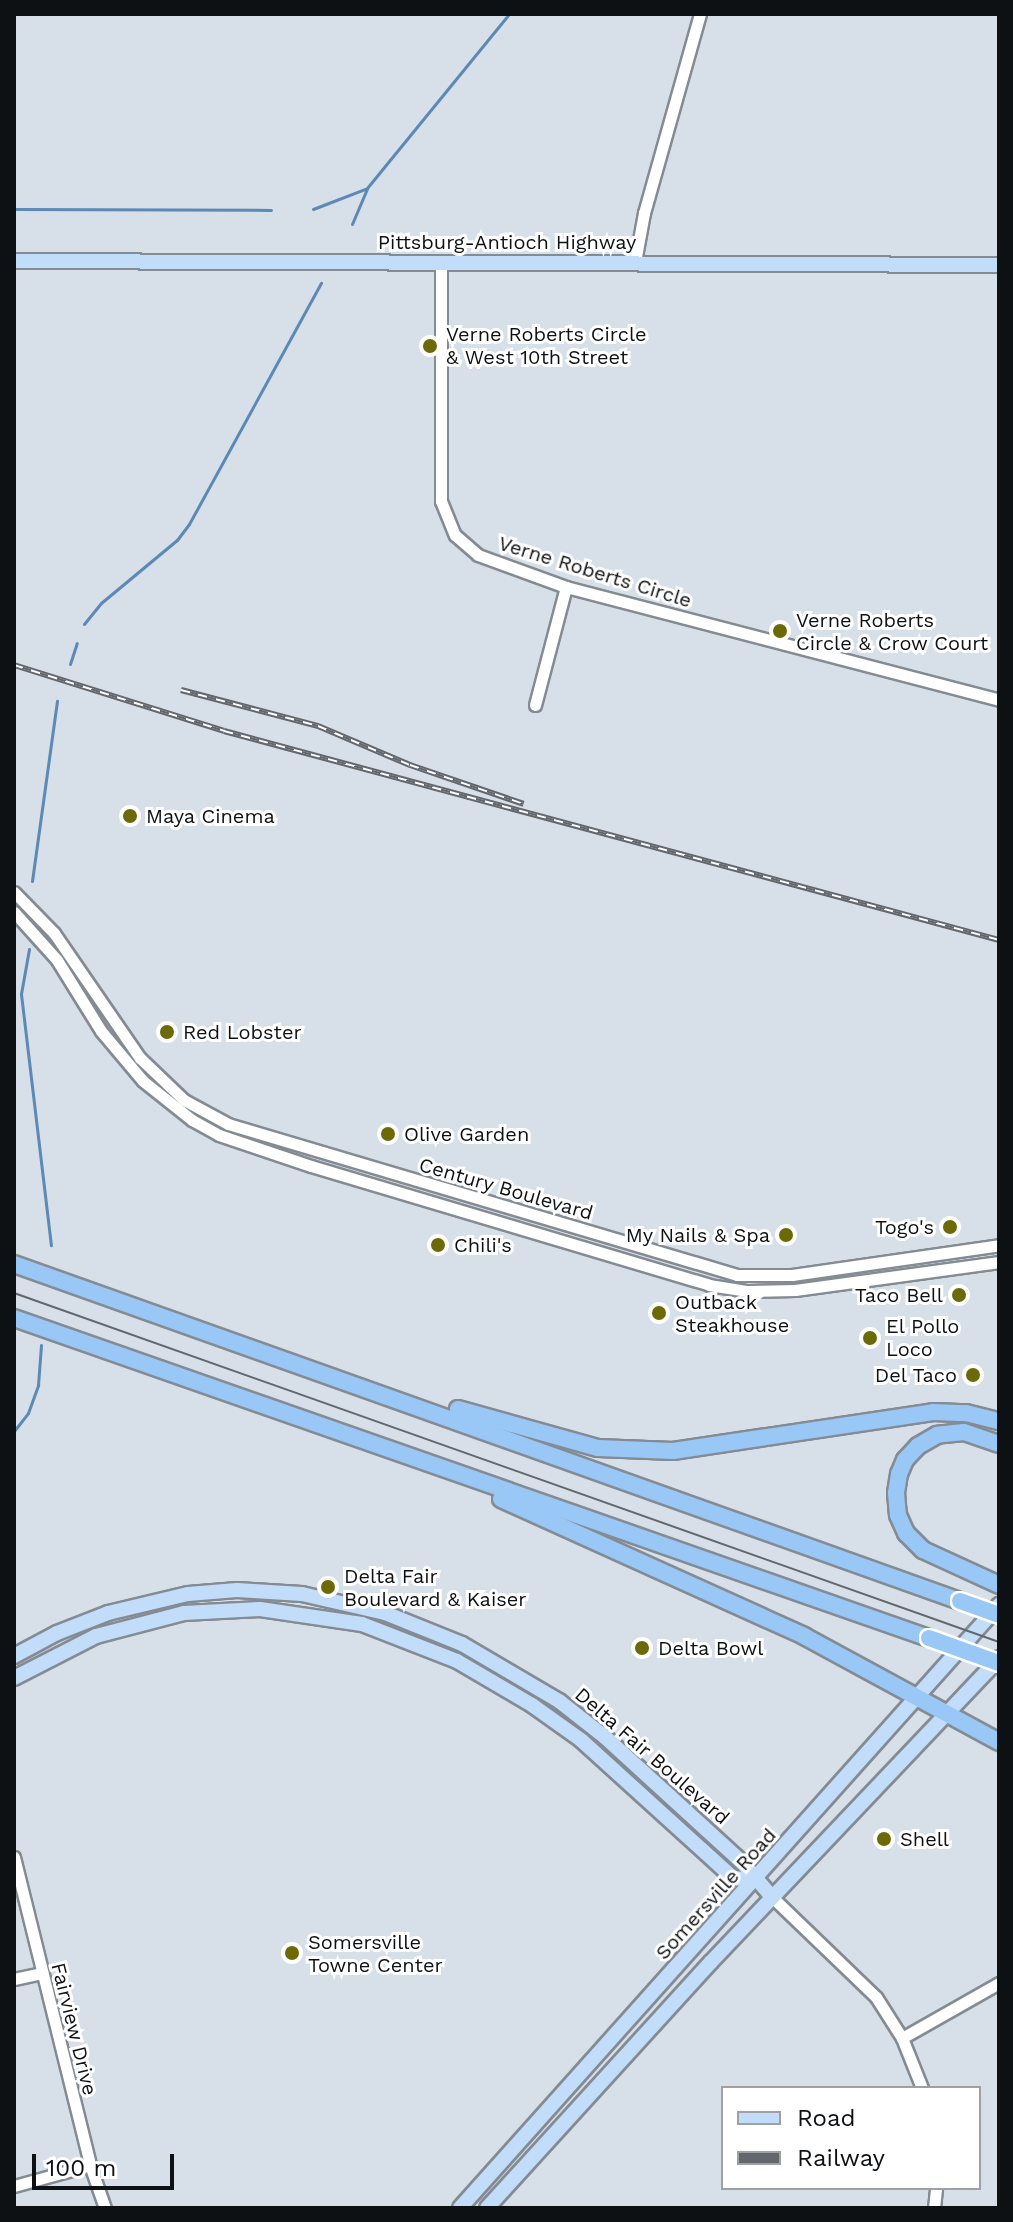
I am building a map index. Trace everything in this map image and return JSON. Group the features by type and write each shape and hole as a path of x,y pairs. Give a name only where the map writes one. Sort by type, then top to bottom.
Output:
{"highway":[{"path":"14,1264 367,1387 999,1615"},
{"path":"14,1318 999,1660"},
{"path":"367,1387 598,1448 673,1451 717,1447 933,1412 966,1413 999,1421"},
{"path":"999,1444 981,1436 949,1431 918,1446 899,1474 898,1515 906,1533 923,1550 999,1585"},
{"path":"395,1451 804,1636 999,1742"}],"main road":[{"name":"Pittsburg-Antioch Highway","path":"14,261 999,265"},
{"name":"Delta Fair Boulevard","path":"14,1656 86,1621 160,1599 237,1590 318,1596 395,1616 493,1660 559,1701 631,1760 743,1863 772,1897"},
{"name":"Somersville Road","path":"460,2208 999,1605"},
{"name":"Delta Fair Boulevard","path":"14,1678 74,1645 150,1620 231,1609 303,1613 382,1630 457,1661 560,1723 733,1878 755,1880"},
{"name":"Somersville Road","path":"487,2208 772,1897 999,1660"},
{"path":"619,1773 631,1760"}],"street":[{"path":"635,262 644,213 700,14"},
{"name":"Verne Roberts Circle","path":"441,261 441,501 455,535 478,555 566,587 999,700"},
{"path":"535,705 566,587"},
{"name":"Century Boulevard","path":"14,892 54,933 140,1058 184,1100 228,1124 737,1275 792,1275 999,1245"},
{"name":"Century Boulevard","path":"14,912 57,960 101,1031 143,1081 179,1111 219,1135 311,1166 722,1287 748,1291 795,1290 999,1262"},
{"name":"Fairview Drive","path":"14,1857 90,2165 105,2208"},
{"name":"Delta Fair Boulevard","path":"772,1897 876,1997 902,2038 921,2086"},
{"path":"14,1979 42,1973"},
{"path":"902,2038 999,1983"},
{"path":"14,2186 90,2165"}],"waterway":[{"path":"352,224 367,188 509,14"},
{"path":"313,209 365,189"},
{"path":"14,209 271,210"},
{"path":"84,624 101,603 177,540 189,524 321,283"},
{"path":"70,664 77,643"},
{"path":"32,881 57,701"},
{"path":"29,949 21,994 51,1245"},
{"path":"14,1431 28,1413 38,1385 41,1345"}],"tram line":[{"path":"14,1293 999,1642"}],"railway":[{"path":"14,665 224,731 999,940"},
{"path":"181,690 318,726 410,765 524,804"}],"place":[{"name":"Verne Roberts Circle & West 10th Street","path":"430,346"},
{"name":"Verne Roberts Circle & Crow Court","path":"780,631"},
{"name":"Maya Cinema","path":"130,816"},
{"name":"Red Lobster","path":"167,1032"},
{"name":"Olive Garden","path":"388,1134"},
{"name":"Togo's","path":"950,1227"},
{"name":"My Nails & Spa","path":"786,1235"},
{"name":"Chili's","path":"438,1245"},
{"name":"Taco Bell","path":"959,1295"},
{"name":"Outback Steakhouse","path":"659,1313"},
{"name":"El Pollo Loco","path":"870,1338"},
{"name":"Del Taco","path":"973,1375"},
{"name":"Delta Fair Boulevard & Kaiser","path":"328,1587"},
{"name":"Delta Bowl","path":"642,1648"},
{"name":"Shell","path":"884,1839"},
{"name":"Somersville Towne Center","path":"292,1953"}]}
